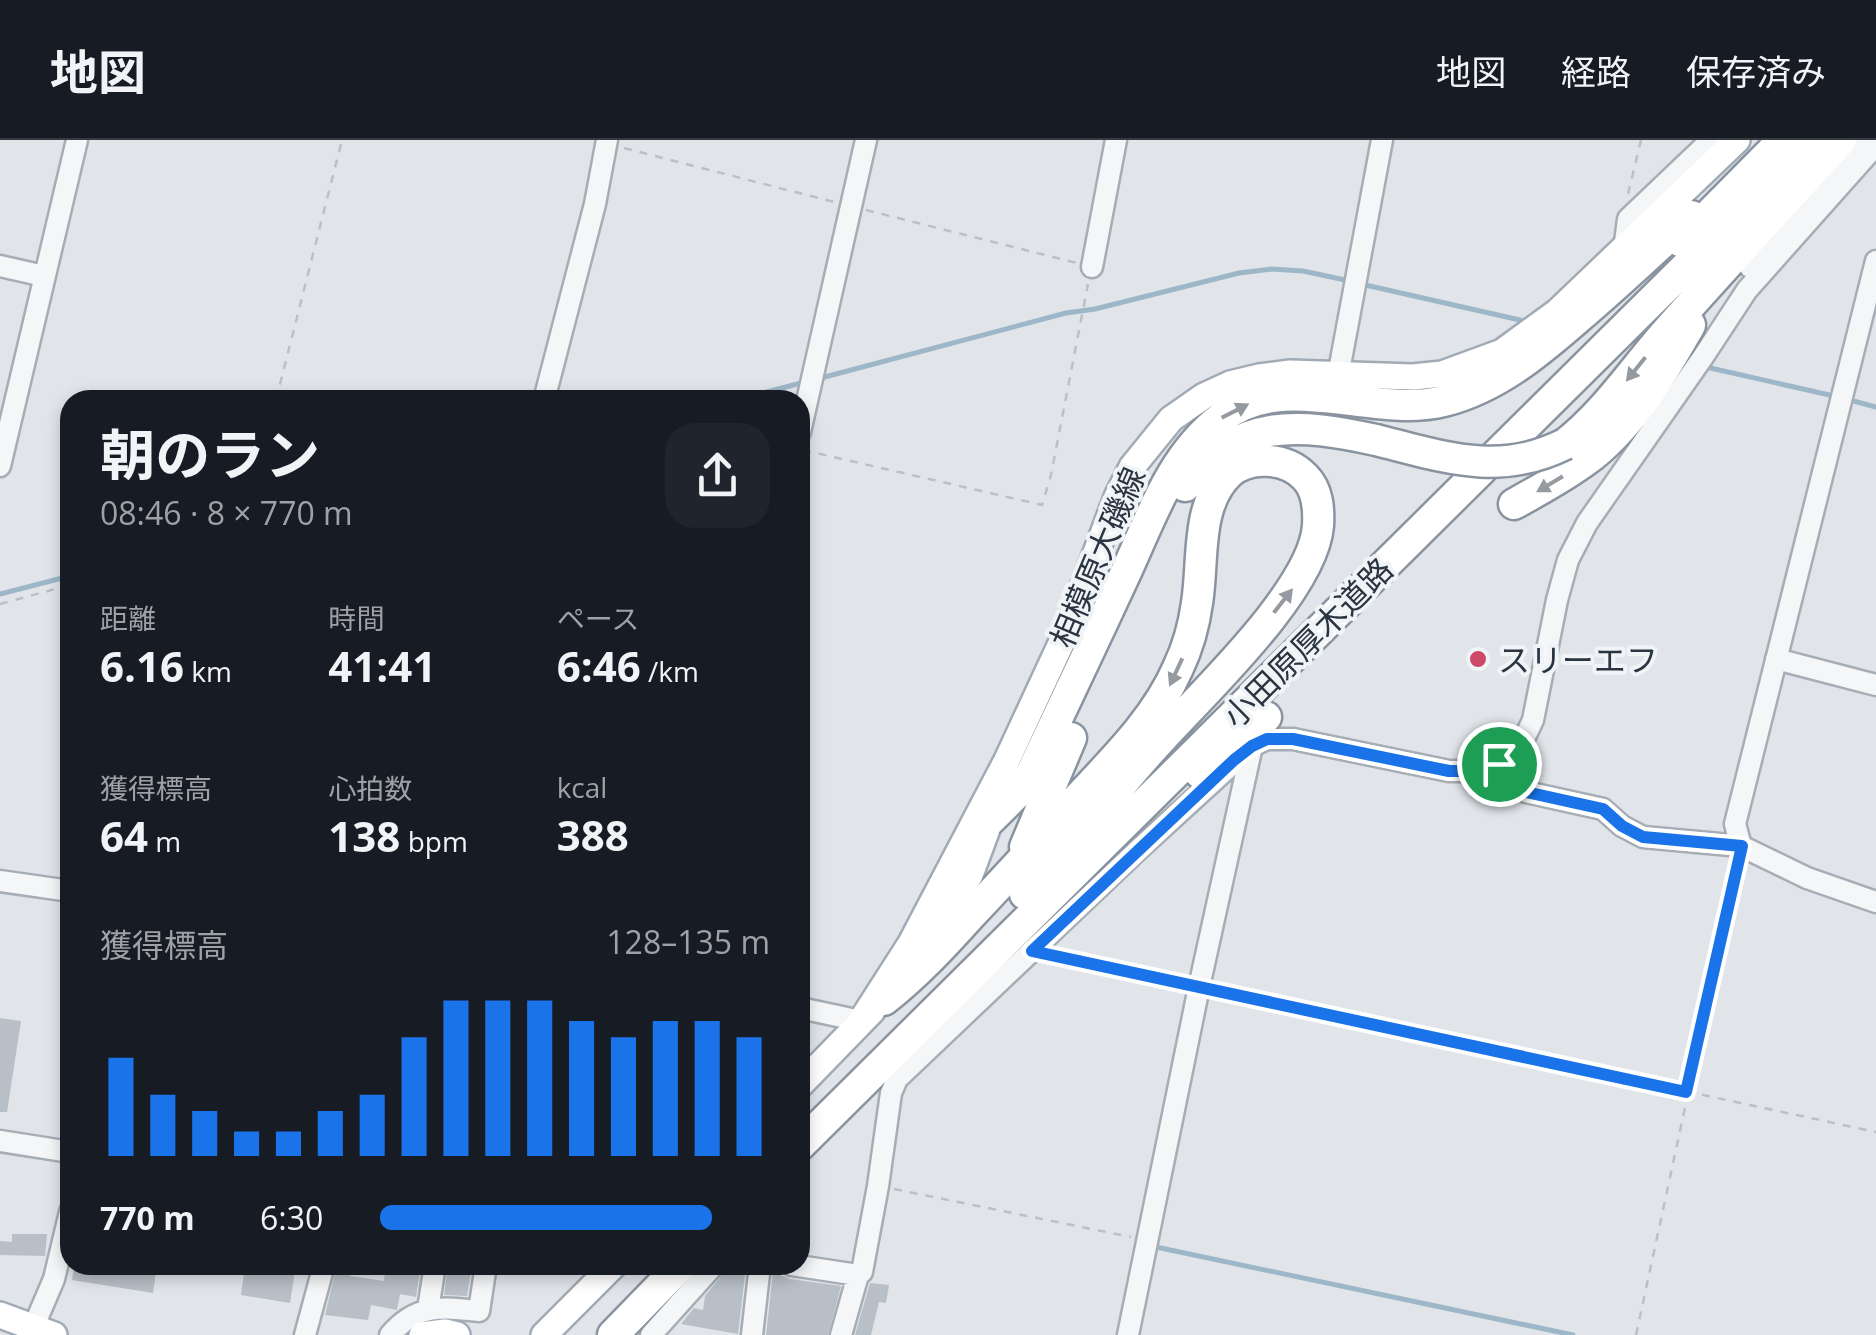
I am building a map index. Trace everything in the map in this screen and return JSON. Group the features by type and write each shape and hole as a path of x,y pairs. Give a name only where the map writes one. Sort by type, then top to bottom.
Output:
{"highway":[{"path":"992,819 1032,772 1169,480 1202,434 1223,416 1255,401 1289,395 1416,406 1460,397 1482,387 1514,370 1546,345 1780,140"},
{"name":"小田原厚木道路","path":"810,1135 1780,140"},
{"name":"小田原厚木道路","path":"810,1109 1296,653 1814,140"},
{"path":"1004,882 1023,851 1167,517 1202,464 1254,434 1294,428 1340,432 1492,463 1541,456 1565,444 1607,405 1840,140"},
{"path":"1514,504 1595,453 1630,417 1657,382 1718,275"},
{"path":"872,1011 936,955 1004,882 1145,723 1166,694 1189,640 1198,602 1206,519 1218,486 1232,470 1249,462 1268,460 1288,465 1305,476 1316,494 1318,509 1314,552 1297,583 1119,786 1067,867"},
{"path":"1067,867 1143,821 1266,717"},
{"path":"588,1335 646,1275"},
{"path":"613,1335 671,1275"}],"main road":[{"name":"相模原大磯線","path":"872,1011 1007,760 1065,635 1117,496 1132,467 1170,418 1230,384 1259,377 1290,374 1413,378 1442,374 1502,352 1556,312 1737,140"},
{"name":"相模原大磯線","path":"810,1075 924,950 970,875 992,819 1007,760"},
{"path":"911,943 937,907 977,834 992,819"},
{"path":"544,1333 604,1275"},
{"path":"0,1315 45,1332"},
{"path":"422,1335 457,1335"}],"street":[{"path":"0,466 77,140"},
{"path":"547,390 595,204 607,140"},
{"path":"809,390 866,140"},
{"path":"1092,267 1116,140"},
{"path":"1338,376 1382,140"},
{"path":"1624,250 1628,220 1711,140"},
{"path":"1703,357 1738,281 1861,140"},
{"path":"842,1335 862,1272 890,1093 897,1078 1252,746 1267,739 1293,739 1449,771 1470,771 1499,764 1523,742 1533,720 1568,560 1580,535 1746,290 1876,144"},
{"path":"1742,846 1735,824 1876,261"},
{"path":"0,266 44,276"},
{"path":"1776,659 1876,684"},
{"path":"1128,1335 1252,746"},
{"path":"1499,764 1511,781 1526,792 1603,809 1622,826 1643,837 1742,846 1807,878 1876,902"},
{"path":"0,881 60,890"},
{"path":"810,1008 872,1011"},
{"path":"0,1141 60,1150"},
{"path":"45,1332 39,1314 60,1254"},
{"path":"810,1268 858,1275"},
{"path":"305,1335 321,1275"},
{"path":"428,1309 433,1275"},
{"path":"390,1335 403,1320 428,1309 480,1311 485,1275"},
{"path":"651,1335 705,1275"},
{"path":"752,1335 759,1275"}],"path":[{"path":"279,390 342,140"},
{"path":"1628,220 1625,208 1641,140"},
{"path":"810,452 1042,506 1092,267"},
{"path":"0,604 60,588"},
{"path":"1636,1335 1742,846"},
{"path":"1032,951 1876,1132"},
{"path":"878,1186 1148,1241"}],"building":[{"path":"0,1018 21,1021 7,1112 0,1112"},
{"path":"12,1234 47,1234 45,1256 0,1255 0,1241 12,1242"},
{"path":"73,1275 156,1275 153,1293 72,1280"},
{"path":"244,1275 294,1275 290,1303 241,1295"},
{"path":"335,1275 384,1281 385,1275 419,1275 416,1297 400,1294 397,1310 371,1305 368,1320 325,1315"},
{"path":"447,1275 470,1275 467,1296 444,1295"},
{"path":"722,1275 745,1275 738,1334 681,1324 694,1308 703,1310 705,1296"},
{"path":"773,1275 841,1286 828,1335 766,1335"},
{"path":"870,1283 889,1285 886,1303 879,1302 871,1335 855,1335"}],"waterway":[{"path":"821,378 1066,313 1239,273 1303,271 1350,281"},
{"path":"1361,284 1520,320"},
{"path":"1706,367 1834,396"},
{"path":"774,390 805,382"},
{"path":"1850,400 1876,407"},
{"path":"0,594 60,579"},
{"path":"1156,1247 1573,1335"}],"place":[{"name":"スリーエフ","path":"1478,659"}],"route":[{"path":"1267,739 1293,739 1449,771 1499,764 1511,781 1526,792 1603,809 1622,826 1643,837 1742,846 1686,1092 1032,951 1234,760 1267,739"}]}
